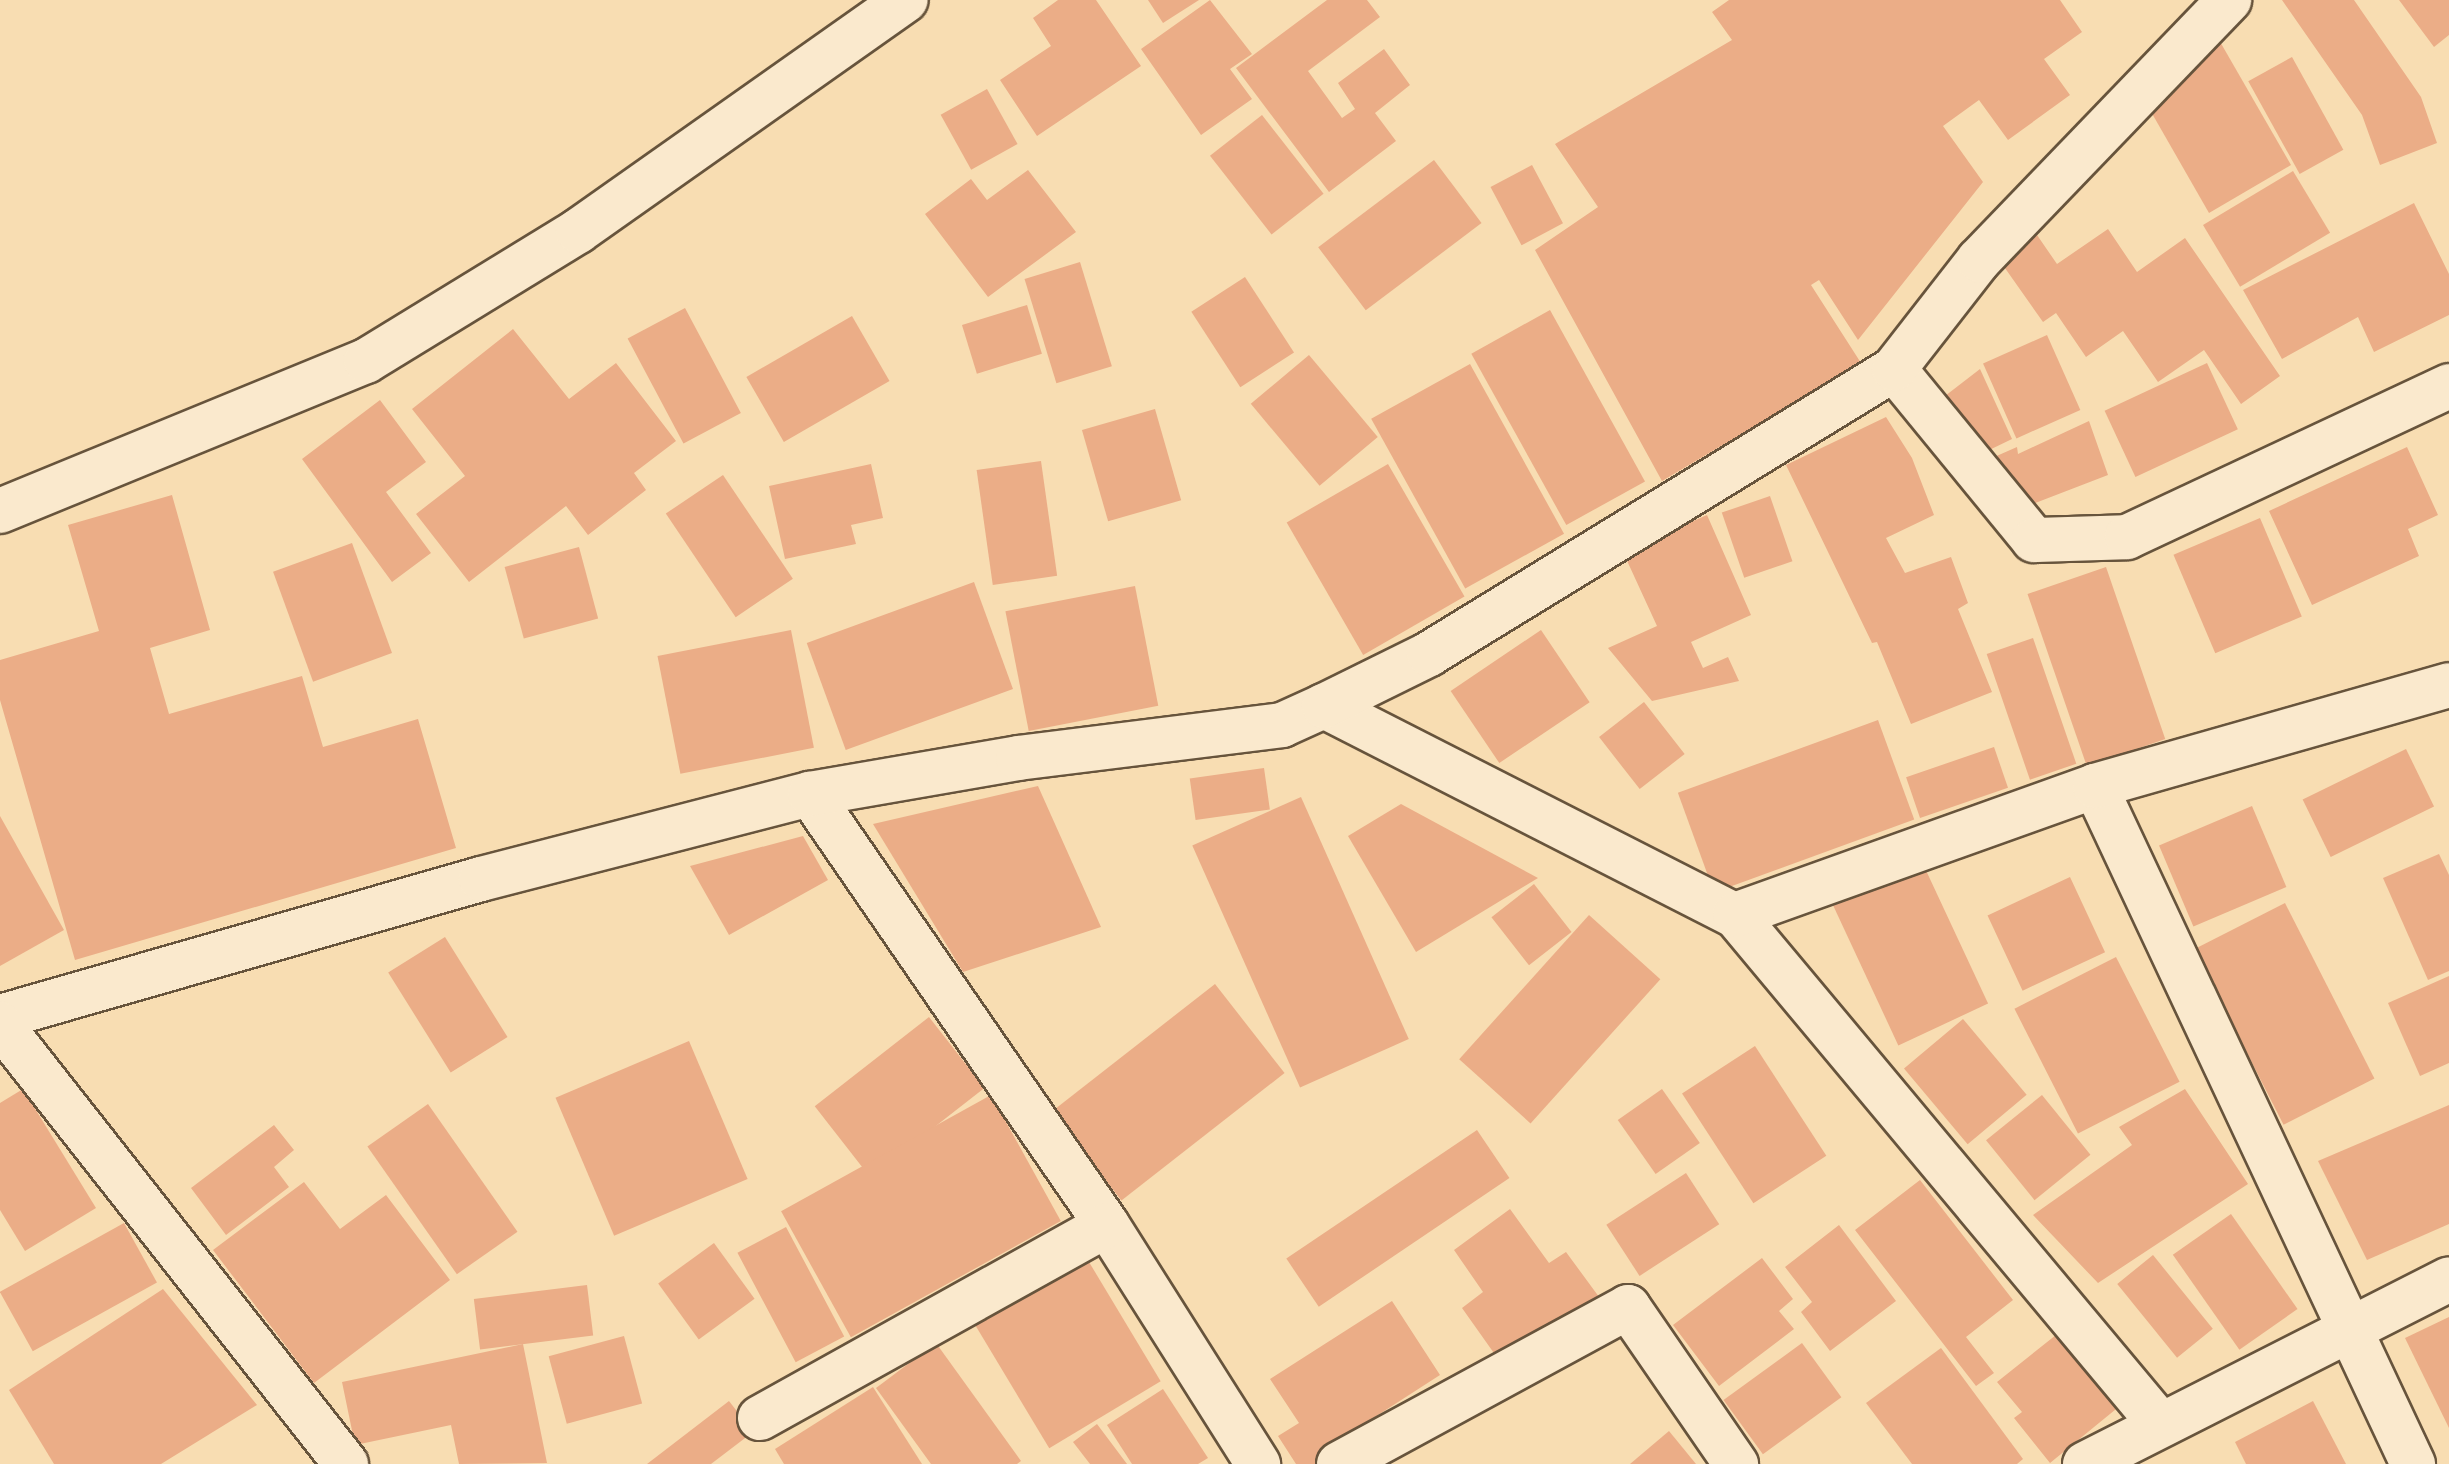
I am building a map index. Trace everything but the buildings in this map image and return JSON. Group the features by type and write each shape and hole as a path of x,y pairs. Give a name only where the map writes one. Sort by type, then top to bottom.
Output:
{"street":[{"path":"0,511 366,361 578,231 906,0"},
{"path":"0,1017 481,879 810,794 1018,758 1282,725 1324,706 1429,654 1894,369 1979,260 2229,0"},
{"path":"1894,369 2034,540 2127,537 2449,386"},
{"path":"1735,915 2095,786 2449,685"},
{"path":"1324,706 1735,915 2160,1424"},
{"path":"2095,786 2347,1330 2413,1464"},
{"path":"810,794 1107,1225 1258,1464"},
{"path":"0,1024 346,1464"},
{"path":"760,1418 1107,1225"},
{"path":"2085,1464 2449,1279"},
{"path":"1339,1464 1628,1307 1736,1464"}]}
